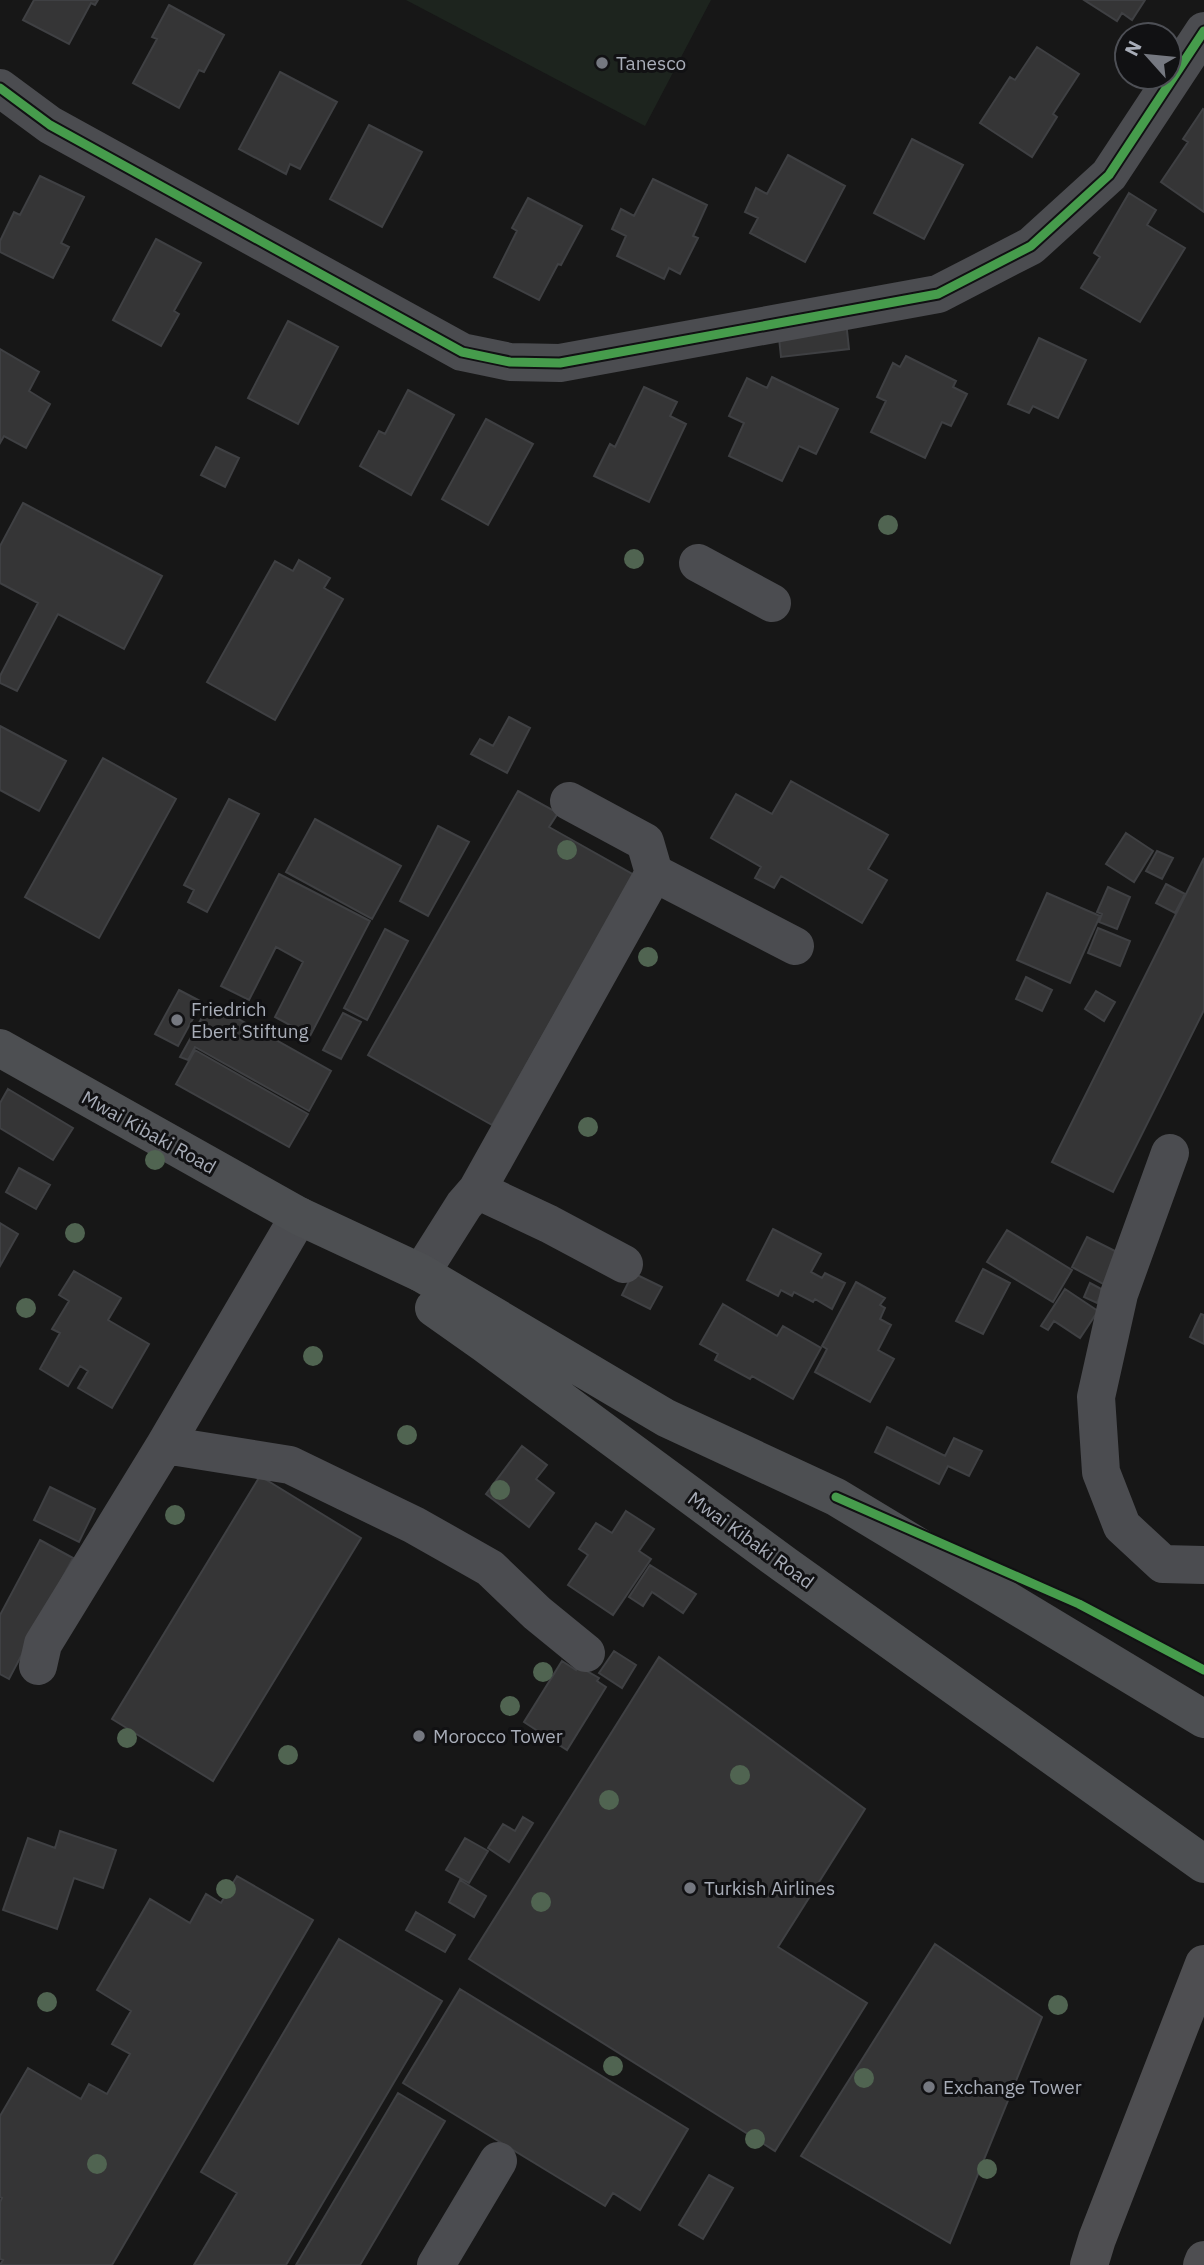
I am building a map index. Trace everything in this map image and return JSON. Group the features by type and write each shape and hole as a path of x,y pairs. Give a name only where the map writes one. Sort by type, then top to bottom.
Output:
{"highway":[{"path":"1089,2265 1204,1964"},
{"path":"1202,2265 1204,2260"}],"main road":[{"name":"Mwai Kibaki Road","path":"0,1048 299,1216 421,1273 666,1418 836,1497 1204,1720"},
{"name":"Mwai Kibaki Road","path":"299,1216 485,1344 785,1565 1204,1864"}],"street":[{"path":"0,88 50,125 462,352 510,362 560,363 938,294 1031,246 1109,175 1204,31"},
{"path":"698,563 772,603"},
{"path":"421,1273 464,1205 477,1190 654,873 645,842 569,801"},
{"path":"654,873 796,946"},
{"path":"1170,1153 1119,1294 1096,1398 1101,1472 1122,1526 1163,1564 1204,1565"},
{"path":"477,1190 624,1264"},
{"path":"38,1666 43,1644 165,1445 299,1216"},
{"path":"165,1445 290,1465 414,1525 490,1568 537,1613 586,1653"},
{"path":"436,2265 498,2161"}],"shaded area":[{"name":"Tanesco","path":"406,0 711,0 645,126"}],"building":[{"path":"34,0 98,0 95,5 91,3 69,44 23,20"},
{"path":"1084,0 1145,0 1132,20 1122,13 1117,21"},
{"path":"169,5 224,35 204,72 199,70 179,108 133,83 157,39 152,37"},
{"path":"1037,47 1079,74 1053,114 1057,117 1032,157 980,123 1010,77 1015,80"},
{"path":"280,72 337,102 300,169 290,164 286,174 239,149"},
{"path":"1203,109 1204,212 1161,182 1188,142 1183,139"},
{"path":"369,125 422,152 382,227 330,199"},
{"path":"912,139 963,165 924,239 874,213"},
{"path":"788,155 845,186 805,262 750,233 758,218 745,212 756,188 767,194"},
{"path":"40,176 84,197 61,243 69,247 53,278 0,252 0,241 14,212 20,215"},
{"path":"653,179 707,205 693,236 698,238 680,274 669,268 664,279 617,256 626,236 612,229 621,209 634,216"},
{"path":"1129,193 1156,210 1147,225 1185,248 1140,322 1081,288 1100,257 1094,253"},
{"path":"528,198 582,226 539,300 494,277 517,231 512,228"},
{"path":"156,239 201,263 174,311 179,314 161,346 113,320"},
{"path":"288,321 338,347 298,424 248,398"},
{"path":"846,321 849,349 781,357 778,328"},
{"path":"1039,338 1086,360 1058,418 1033,406 1029,413 1008,404"},
{"path":"0,349 39,372 29,391 50,404 26,448 4,436 0,443"},
{"path":"906,356 956,381 953,387 967,394 951,426 942,422 925,458 871,432 886,401 877,397 893,363 900,367"},
{"path":"772,377 838,409 816,454 799,446 782,481 729,456 744,423 729,416 747,378 767,388"},
{"path":"644,387 677,402 670,416 686,424 649,502 594,476 610,444 615,447"},
{"path":"408,390 454,415 411,495 360,466 379,431 385,434"},
{"path":"486,419 533,444 488,525 442,499"},
{"path":"216,447 239,458 225,487 201,475"},
{"path":"23,503 162,576 124,649 58,614 17,691 0,683 0,676 38,603 0,583 0,546"},
{"path":"299,560 330,578 324,588 343,599 275,720 207,682 275,561 293,571"},
{"path":"509,717 530,728 507,773 471,754 480,739 493,746"},
{"path":"0,726 66,761 39,811 0,790"},
{"path":"103,758 176,799 99,938 25,897"},
{"path":"791,781 888,835 868,869 887,880 862,923 781,876 774,888 755,878 761,867 711,838 736,794 772,814"},
{"path":"518,791 558,813 549,827 634,875 492,1125 368,1055"},
{"path":"229,799 259,814 207,912 188,902 194,890 184,885"},
{"path":"315,819 401,866 372,919 286,872"},
{"path":"438,826 469,842 428,916 400,901"},
{"path":"1126,833 1153,851 1134,882 1106,864"},
{"path":"1157,851 1173,858 1162,879 1146,871"},
{"path":"1204,858 1204,1010 1113,1192 1052,1162"},
{"path":"279,874 370,921 310,1036 275,1017 303,962 276,947 249,1000 221,986"},
{"path":"1166,884 1185,894 1175,913 1156,903"},
{"path":"1108,887 1130,897 1117,929 1099,922 1102,914 1097,912"},
{"path":"1047,893 1100,916 1070,983 1017,960"},
{"path":"1098,928 1130,941 1120,966 1088,953"},
{"path":"385,929 408,941 367,1020 344,1008"},
{"path":"1026,977 1052,990 1042,1011 1016,999"},
{"path":"179,990 202,1002 178,1046 155,1034"},
{"path":"1096,991 1115,1002 1104,1021 1085,1009"},
{"path":"210,1003 331,1071 309,1111 195,1047 188,1060 180,1057"},
{"path":"343,1013 361,1022 341,1059 323,1050"},
{"path":"195,1050 308,1114 289,1147 176,1084"},
{"path":"8,1089 73,1128 53,1160 0,1128 0,1103"},
{"path":"19,1168 50,1185 36,1209 6,1192"},
{"path":"0,1223 18,1234 0,1266"},
{"path":"773,1229 821,1254 811,1272 822,1278 825,1273 845,1283 832,1309 815,1299 813,1302 794,1292 792,1296 781,1290 778,1296 747,1280"},
{"path":"1007,1230 1072,1270 1053,1302 987,1262"},
{"path":"1087,1237 1121,1254 1105,1285 1072,1267"},
{"path":"983,1269 1010,1283 983,1334 956,1321"},
{"path":"74,1271 121,1298 108,1320 149,1344 112,1408 78,1388 88,1371 80,1366 68,1386 40,1369 60,1333 52,1329 69,1301 59,1295"},
{"path":"633,1273 662,1287 650,1309 622,1295"},
{"path":"856,1282 885,1298 880,1305 885,1308 880,1319 891,1325 878,1350 894,1359 870,1402 815,1372 827,1349 822,1346"},
{"path":"1090,1283 1103,1290 1097,1303 1084,1297"},
{"path":"1065,1289 1098,1311 1080,1338 1054,1321 1048,1330 1041,1326"},
{"path":"723,1304 777,1336 783,1326 821,1348 793,1399 752,1376 750,1379 715,1360 718,1354 700,1344"},
{"path":"1201,1314 1204,1315 1204,1344 1190,1337"},
{"path":"887,1427 945,1456 954,1438 982,1451 969,1476 948,1466 939,1484 875,1452"},
{"path":"522,1446 547,1465 536,1479 554,1493 529,1527 486,1494"},
{"path":"260,1476 361,1538 213,1781 112,1719"},
{"path":"50,1487 95,1509 79,1542 34,1520"},
{"path":"626,1511 654,1529 639,1551 651,1559 613,1615 568,1585 588,1555 579,1549 596,1523 612,1533"},
{"path":"40,1540 73,1558 9,1679 0,1674 0,1615"},
{"path":"650,1565 696,1594 683,1613 652,1592 643,1606 629,1597"},
{"path":"614,1651 636,1665 622,1688 599,1673"},
{"path":"659,1657 865,1809 778,1947 867,2003 775,2151 469,1959"},
{"path":"562,1661 576,1670 578,1666 599,1678 597,1681 606,1687 567,1750 524,1722"},
{"path":"523,1817 533,1823 509,1862 488,1848 503,1824 515,1831"},
{"path":"60,1831 116,1850 103,1888 74,1878 57,1929 3,1910 28,1838 55,1848"},
{"path":"465,1838 488,1851 469,1883 446,1870"},
{"path":"237,1876 313,1920 112,2265 0,2265 3,2260 0,2259 0,2116 28,2068 81,2099 89,2084 107,2094 130,2054 112,2044 131,2011 97,1990 150,1899 190,1923 206,1894 221,1903"},
{"path":"460,1880 486,1896 474,1917 449,1902"},
{"path":"416,1912 455,1935 445,1952 406,1930"},
{"path":"339,1939 442,2001 286,2265 194,2265 237,2193 201,2172"},
{"name":"Exchange Tower","path":"935,1944 1042,2017 950,2243 801,2156"},
{"path":"460,1989 688,2129 640,2210 613,2193 605,2206 403,2083"},
{"path":"398,2093 445,2121 360,2265 296,2265"},
{"path":"709,2175 733,2188 703,2239 679,2225"}],"cycle path":[{"path":"0,88 50,125 462,352 510,362 560,363 938,294 1031,246 1109,175 1204,31"},
{"path":"836,1497 1079,1604 1204,1670"}],"place":[{"name":"Tanesco","path":"602,63"},
{"name":"Friedrich Ebert Stiftung","path":"177,1020"},
{"name":"Morocco Tower","path":"419,1736"},
{"name":"Turkish Airlines","path":"690,1888"},
{"name":"Exchange Tower","path":"929,2087"}]}
